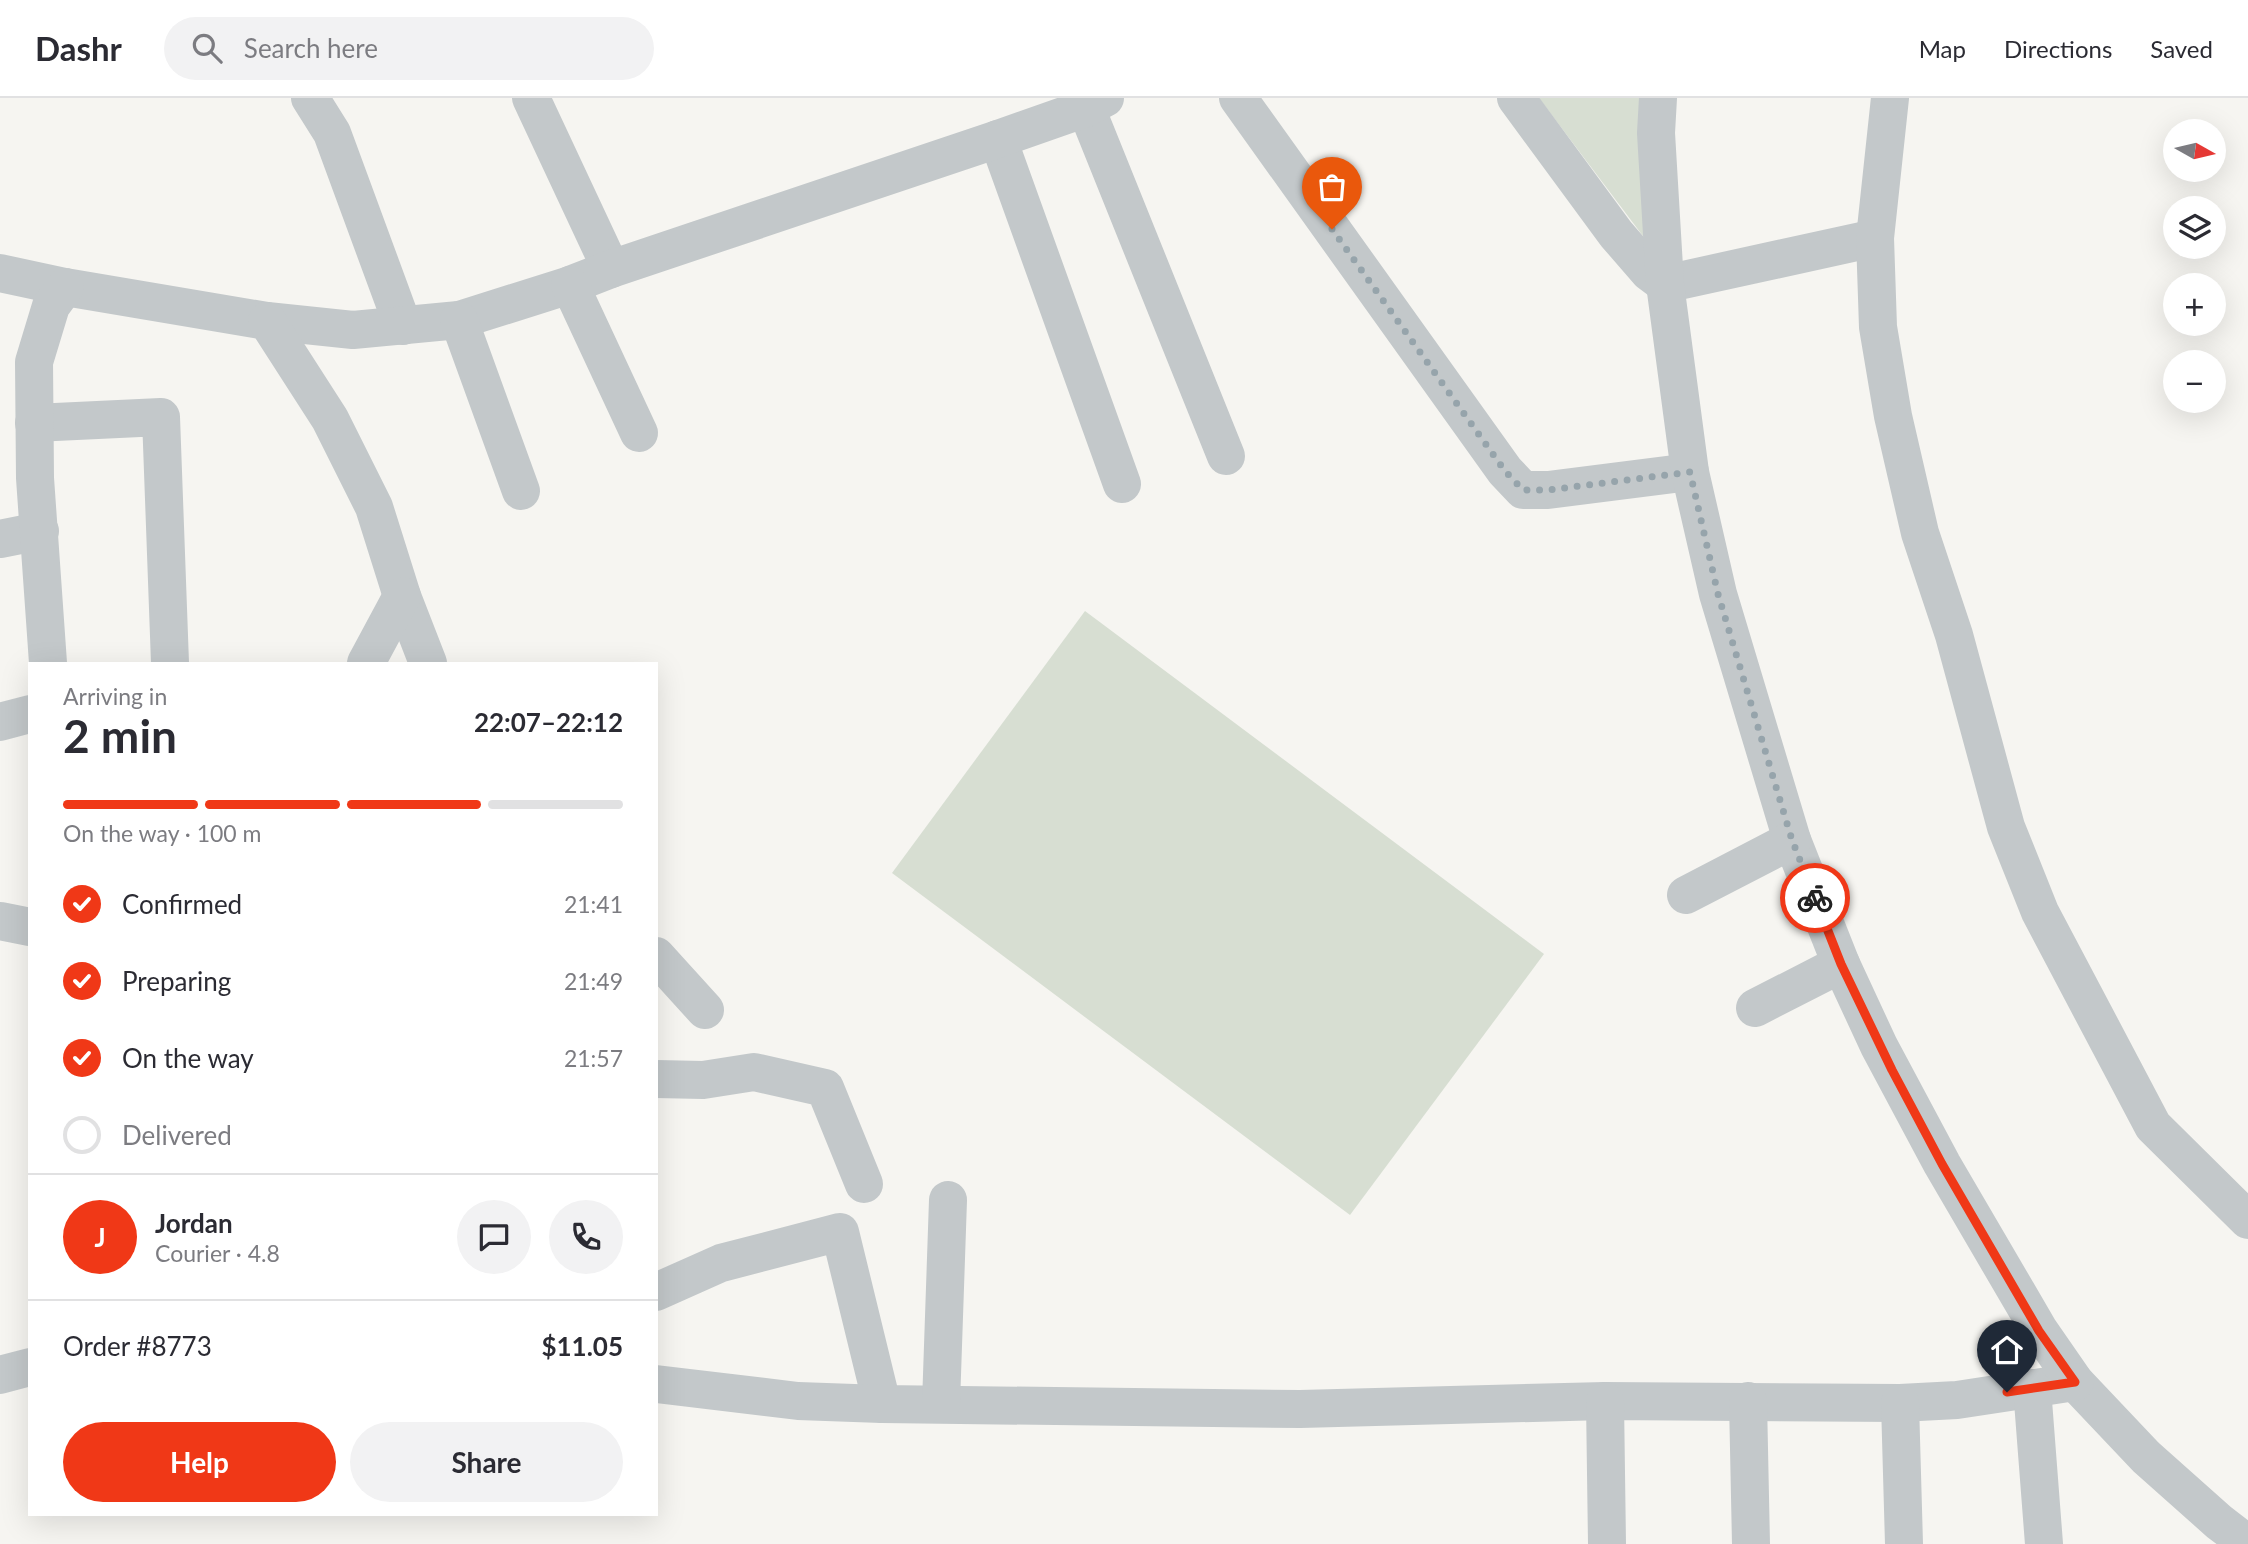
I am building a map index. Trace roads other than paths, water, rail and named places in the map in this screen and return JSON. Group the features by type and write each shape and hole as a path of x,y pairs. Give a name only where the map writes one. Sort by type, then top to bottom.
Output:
{"street":[{"path":"310,98 332,133 402,326"},
{"path":"530,98 611,269"},
{"path":"1238,98 1505,471 1523,490 1548,490 1690,472"},
{"path":"1516,98 1616,234 1649,272 1665,284 1875,238"},
{"path":"1658,98 1656,133 1665,284 1690,472 1718,594 1792,840 1841,964 1879,1046 1942,1164 2039,1331 2075,1382 2146,1457 2248,1544"},
{"path":"1891,98 1875,238 1878,327 1893,416 1920,533 1954,635 2006,827 2040,912 2152,1126 2248,1220"},
{"path":"6,264 65,286 267,321 353,330 459,320 570,285 998,139 1095,103 1226,456"},
{"path":"998,139 1122,484"},
{"path":"570,285 639,433"},
{"path":"48,662 35,478 34,362 51,306 65,286"},
{"path":"459,320 521,491"},
{"path":"267,321 330,419 374,507 402,596 428,662"},
{"path":"34,423 161,417 170,662"},
{"path":"0,539 40,531"},
{"path":"367,662 402,596"},
{"path":"0,722 28,715"},
{"path":"1686,894 1792,840"},
{"path":"0,921 28,927"},
{"path":"658,958 705,1010"},
{"path":"1755,1008 1841,964"},
{"path":"658,1079 703,1080 754,1072 825,1088 864,1184"},
{"path":"941,1404 948,1200"},
{"path":"658,1291 721,1263 840,1232 882,1404"},
{"path":"0,1375 28,1368"},
{"path":"658,1384 798,1401 1300,1409 1605,1401 1900,1403 1957,1401 2075,1382"},
{"path":"2032,1388 2044,1544"},
{"path":"1605,1401 1607,1544"},
{"path":"1748,1401 1751,1544"},
{"path":"1900,1403 1904,1544"}]}
